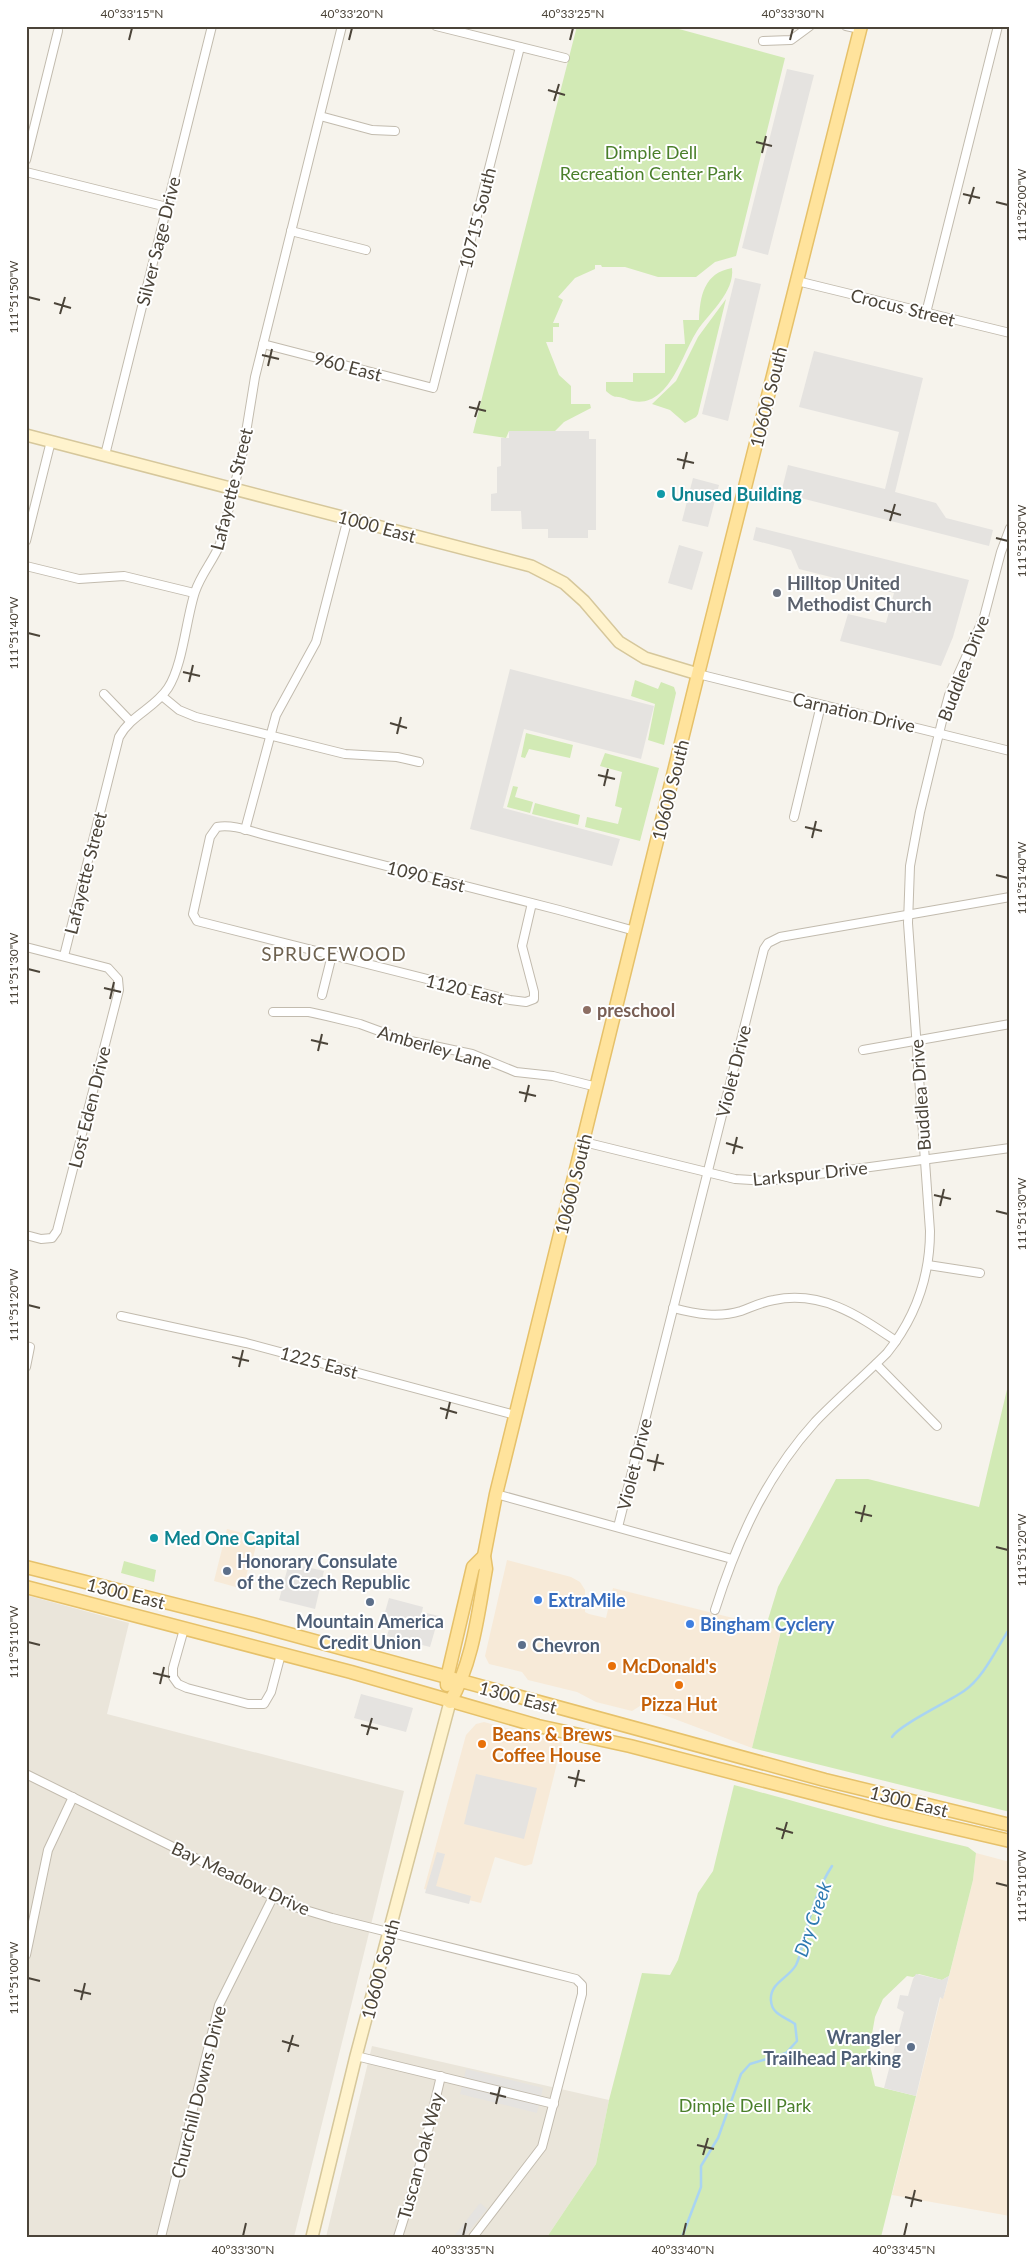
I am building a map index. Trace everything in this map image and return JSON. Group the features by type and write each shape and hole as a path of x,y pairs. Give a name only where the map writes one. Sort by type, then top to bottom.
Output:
{"main road":[{"name":"10600 South","path":"450,1702 462,1682 486,1569 484,1556 496,1494 515,1415 584,1142 698,674 861,28"},
{"name":"10600 South","path":"450,1702 446,1678 473,1567 484,1556"},
{"name":"1300 East","path":"26,1567 256,1625 824,1780 1010,1825"},
{"name":"1300 East","path":"26,1587 351,1672 538,1726 630,1746 885,1812 1010,1842"}],"street":[{"name":"Silver Sage Drive","path":"105,455 212,26"},
{"name":"Lafayette Street","path":"64,956 116,746 130,721 162,696 173,678 194,593 204,572 216,556 234,489 263,344 342,26"},
{"path":"436,26 565,58"},
{"path":"763,41 791,40 810,26"},
{"path":"846,26 861,28"},
{"path":"926,313 998,26"},
{"path":"26,160 58,31"},
{"name":"10715 South","path":"434,388 520,47"},
{"path":"320,116 372,130 395,131"},
{"path":"26,172 167,207"},
{"path":"291,231 366,250"},
{"name":"Crocus Street","path":"797,281 1010,333"},
{"name":"960 East","path":"263,344 434,388"},
{"name":"1000 East","path":"26,435 531,566 548,573 584,601 619,642 645,658 698,674"},
{"path":"26,541 51,442"},
{"path":"246,830 270,736 285,697 316,642 348,518"},
{"name":"Buddlea Drive","path":"716,1610 732,1559 759,1502 796,1445 835,1400 876,1364 896,1342 918,1303 928,1265 930,1231 908,915 914,839 949,695 984,617 1010,528"},
{"path":"26,566 79,579 124,576 194,593"},
{"name":"Carnation Drive","path":"698,674 1010,751"},
{"path":"104,694 130,721"},
{"path":"162,696 187,714 270,736 344,754 398,757 419,762"},
{"path":"794,818 821,705"},
{"name":"1090 East","path":"194,918 194,904 210,837 217,827 228,826 635,931"},
{"name":"Violet Drive","path":"618,1527 762,956 768,943 780,937 1010,897"},
{"name":"1120 East","path":"194,918 201,922 510,1000 526,1002 534,999 533,985 522,946 532,903"},
{"path":"26,947 64,956"},
{"path":"322,995 332,955"},
{"name":"Lost Eden Drive","path":"26,1235 41,1239 52,1238 59,1226 119,990 115,975 108,968 64,956"},
{"name":"Amberley Lane","path":"274,1012 308,1012 327,1016 360,1024 401,1039 472,1054 516,1072 553,1076 597,1087"},
{"path":"863,1050 1010,1024"},
{"name":"Larkspur Drive","path":"584,1142 735,1179 767,1181 1010,1148"},
{"path":"928,1265 980,1273"},
{"path":"673,1308 710,1316 740,1311 775,1299 814,1300 838,1305 853,1312 896,1342"},
{"name":"1225 East","path":"120,1316 246,1343 515,1415"},
{"path":"26,1367 28,1346"},
{"path":"876,1364 937,1426"},
{"path":"496,1494 732,1559"},
{"path":"184,1629 173,1668 174,1677 178,1684 248,1704 264,1704 271,1692 282,1654"},
{"name":"10600 South","path":"314,2236 356,2056 450,1702"},
{"name":"Bay Meadow Drive","path":"26,1774 273,1897 311,1912 576,1978 582,1985 582,1994 554,2104"},
{"path":"26,1956 48,1850 73,1797"},
{"name":"Churchill Downs Drive","path":"161,2237 219,2006 273,1897"},
{"path":"356,2056 554,2104 542,2147 473,2237"},
{"name":"Tuscan Oak Way","path":"398,2237 417,2177 442,2076"}],"shaded area":[{"path":"787,69 814,75 768,255 742,248"},
{"path":"735,278 761,284 728,421 702,414"},
{"path":"814,351 923,378 895,492 936,503 946,518 993,530 989,546 781,493 788,465 885,489 899,432 799,407"},
{"path":"509,431 589,431 589,439 596,439 596,530 588,530 588,538 548,538 548,529 522,529 521,511 491,511 491,494 497,493 497,467 501,466 501,438 509,438"},
{"path":"693,478 719,485 708,527 682,521"},
{"path":"756,527 969,580 953,637 941,666 840,641 848,614 886,623 894,593 799,569 791,550 753,540"},
{"path":"679,545 703,552 692,590 668,583"},
{"path":"510,669 654,706 641,759 524,729 503,808 620,839 612,866 470,829"},
{"path":"227,1529 258,1537 253,1558 256,1559 253,1570 248,1569 243,1589 214,1581"},
{"path":"507,1560 571,1577 580,1582 585,1590 585,1612 589,1614 606,1618 613,1588 781,1630 752,1748 640,1706 632,1711 596,1702 577,1692 528,1680 522,1672 489,1664 485,1656"},
{"path":"289,1563 324,1571 315,1609 279,1600"},
{"path":"26,1595 129,1623 107,1714 404,1791 294,2237 26,2237"},
{"path":"389,1598 423,1607 422,1612 439,1616 430,1647 387,1636 390,1626 382,1623"},
{"path":"361,1694 413,1708 406,1732 354,1718"},
{"path":"484,1722 562,1743 532,1864 525,1866 495,1857 481,1903 424,1889 466,1735 476,1724"},
{"path":"476,1774 537,1788 524,1839 464,1824"},
{"path":"437,1852 445,1854 436,1886 471,1896 469,1904 425,1893"},
{"path":"976,1853 1010,1862 1010,2216 892,2195 941,1996 943,1998 946,1989 973,1880"},
{"name":"Wrangler Trailhead Parking","path":"916,1974 942,1980 949,1976 943,1999 940,1997 916,2096 884,2088 904,2012 897,2008 900,1995 908,1996"},
{"path":"372,2046 609,2100 596,2164 547,2237 326,2237"},
{"path":"466,2069 543,2088 537,2113 460,2094"},
{"path":"480,2203 487,2209 464,2237 457,2237 455,2235"}],"green space":[{"name":"Dimple Dell Recreation Center Park","path":"577,26 668,26 785,58 736,256 715,262 696,277 658,277 625,267 602,267 601,265 595,265 595,269 575,278 558,297 563,300 553,323 559,323 559,327 553,327 553,342 546,342 559,375 571,386 571,404 590,404 591,408 564,422 555,431 509,431 506,438 473,433"},
{"path":"732,268 732,277 725,294 697,331 671,380 662,391 652,399 640,402 614,396 606,391 606,382 633,382 633,373 665,373 665,344 685,344 683,320 699,320 702,294 705,287 715,275"},
{"path":"726,299 698,414 685,423 670,410 652,404 676,381 698,337"},
{"path":"635,680 658,689 661,682 674,687 676,693 664,745 648,740 655,704 631,696"},
{"path":"526,733 573,745 570,758 529,749 525,758 521,757"},
{"path":"605,753 659,768 640,841 585,827 587,817 618,824 622,808 615,806 622,772 600,766"},
{"path":"513,786 518,787 515,797 533,802 530,813 507,807"},
{"path":"535,803 580,815 578,825 532,814"},
{"path":"1010,1377 1010,1812 752,1748 781,1631 766,1626 778,1587 836,1479 868,1479 979,1507"},
{"path":"124,1561 156,1570 154,1582 121,1573"},
{"name":"Dimple Dell Park","path":"734,1785 968,1847 976,1853 973,1880 949,1976 942,1980 919,1974 913,1977 907,1976 883,1999 875,2017 868,2057 875,2086 916,2096 881,2237 547,2237 596,2164 609,2100 642,1973 670,1975 678,1960 698,1893 713,1871"}],"waterway":[{"name":"Dry Creek","path":"892,1737 904,1726 957,1696 971,1685 984,1670 1010,1628"},
{"name":"Dry Creek","path":"682,2237 701,2187 701,2166 718,2138 741,2074 750,2064 786,2053 797,2041 795,2024 774,2010 771,1995 776,1985 796,1965 815,1901 822,1883 832,1866"}],"place":[{"name":"Unused Building","path":"661,494"},
{"name":"Hilltop United Methodist Church","path":"777,593"},
{"name":"preschool","path":"587,1010"},
{"name":"Med One Capital","path":"154,1538"},
{"name":"Honorary Consulate of the Czech Republic","path":"227,1571"},
{"name":"ExtraMile","path":"538,1600"},
{"name":"Mountain America Credit Union","path":"370,1602"},
{"name":"Bingham Cyclery","path":"690,1624"},
{"name":"Chevron","path":"522,1645"},
{"name":"McDonald's","path":"612,1666"},
{"name":"Pizza Hut","path":"679,1685"},
{"name":"Beans & Brews Coffee House","path":"482,1744"},
{"name":"Wrangler Trailhead Parking","path":"911,2047"}],"district":[{"name":"SPRUCEWOOD","path":"334,953"}]}
